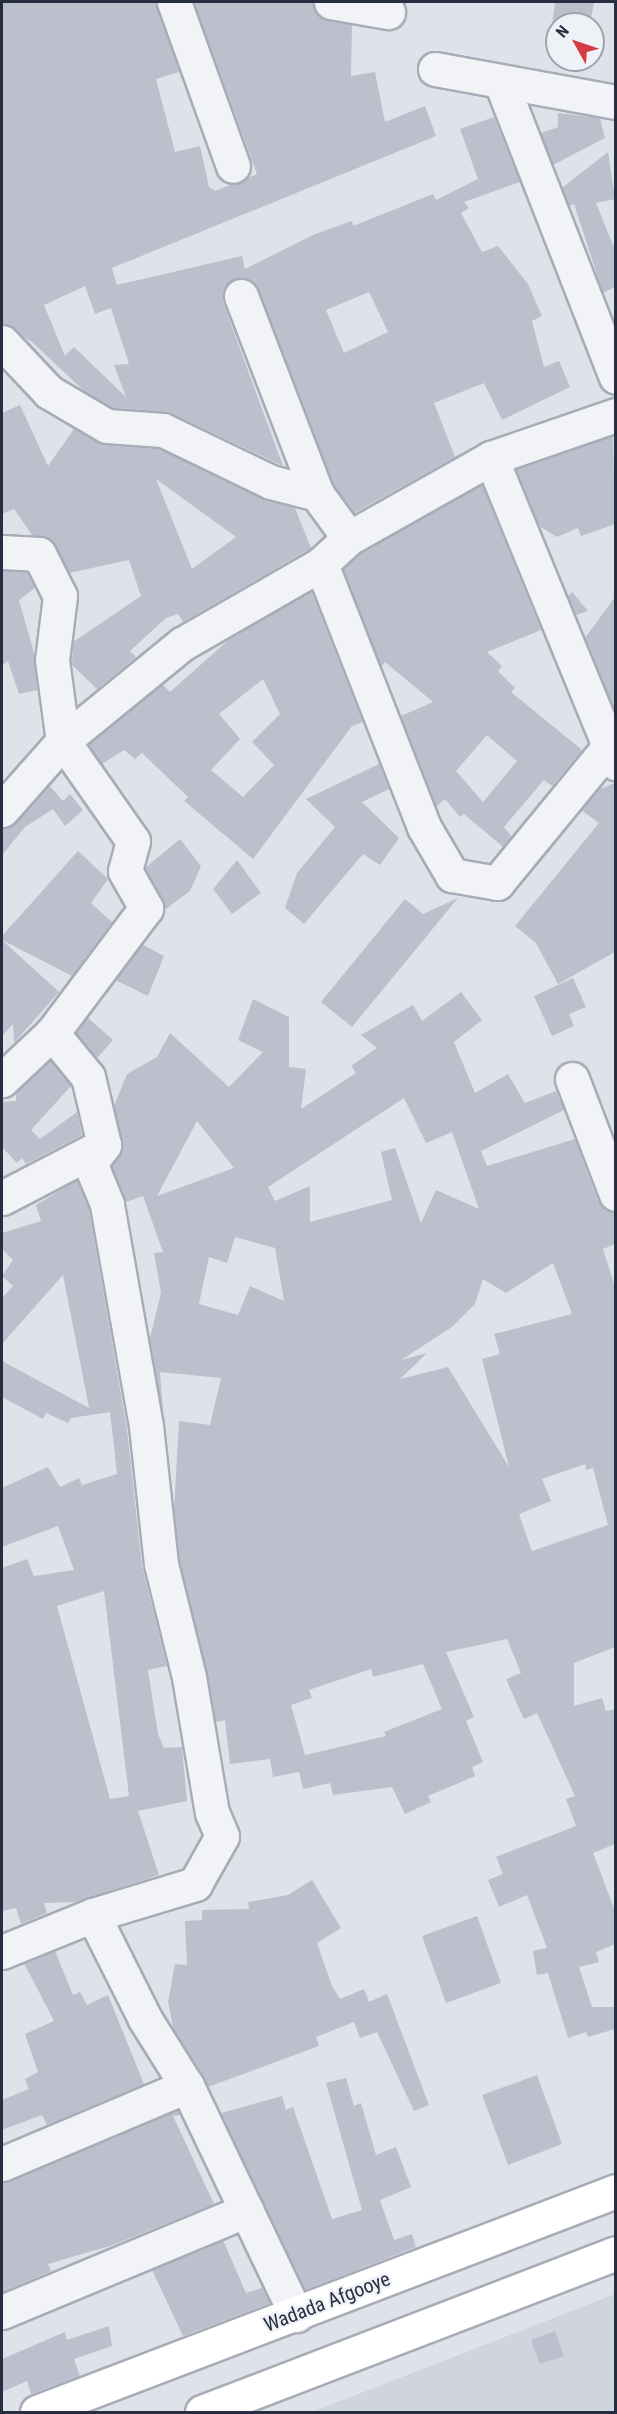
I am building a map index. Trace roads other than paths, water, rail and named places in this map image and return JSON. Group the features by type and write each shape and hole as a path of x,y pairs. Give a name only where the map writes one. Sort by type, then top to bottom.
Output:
{"highway":[{"name":"Wadada Afgooye","path":"38,2412 615,2191"},
{"path":"202,2412 615,2253"}],"street":[{"path":"174,2 233,166"},
{"path":"331,2 388,12"},
{"path":"435,69 502,85 615,102"},
{"path":"502,85 613,360"},
{"path":"241,296 317,494 349,538"},
{"path":"2,342 49,392 106,426 163,430 271,482 317,494"},
{"path":"2,810 63,741 182,644 321,564 349,538 491,459 615,415"},
{"path":"321,564 424,827 452,875 497,883 613,749 491,459"},
{"path":"2,552 39,554 60,596 52,660 63,741 133,841 125,871 146,908 52,1033 2,1080"},
{"path":"52,1033 88,1077 104,1145"},
{"path":"572,1079 615,1194"},
{"path":"2,1198 104,1145"},
{"path":"2,1952 93,1915 195,1884 222,1836 212,1813 189,1677 161,1564 146,1426 107,1204 90,1163 104,1145"},
{"path":"93,1915 144,2019 187,2086 296,2314"},
{"path":"2,2164 187,2086"},
{"path":"2,2312 247,2210"}]}
